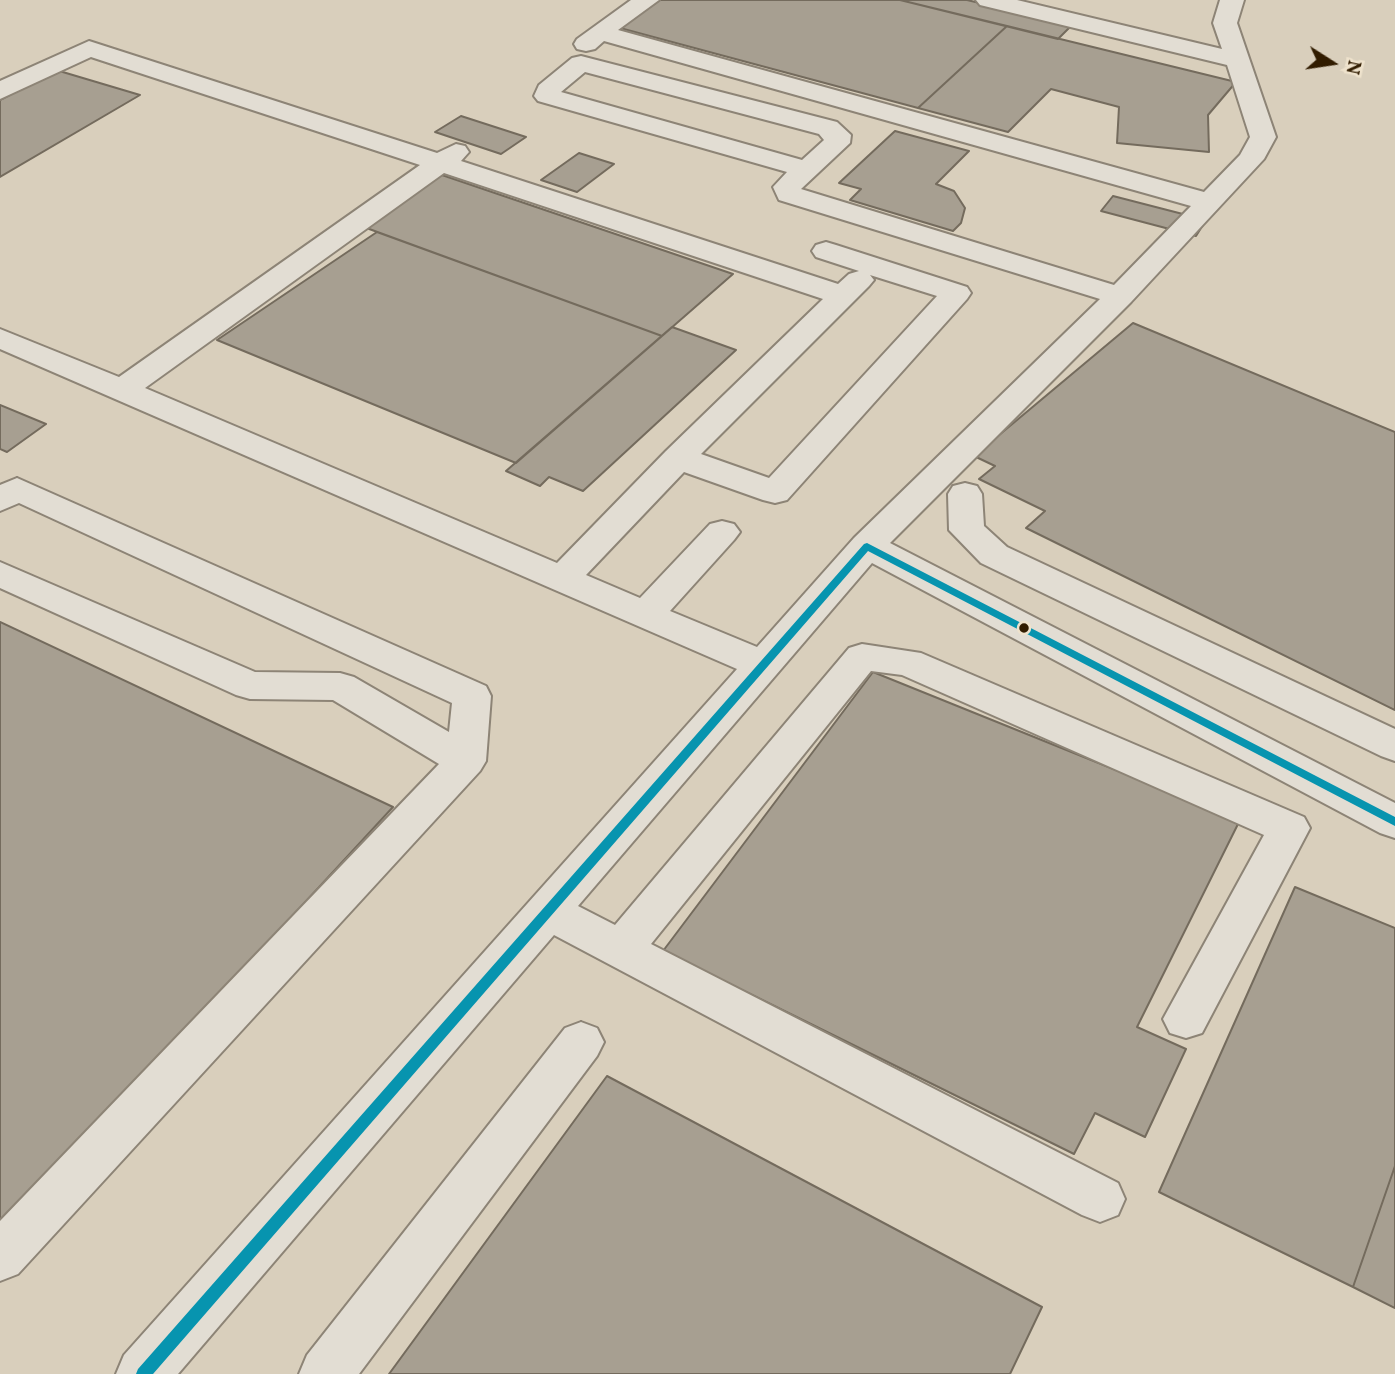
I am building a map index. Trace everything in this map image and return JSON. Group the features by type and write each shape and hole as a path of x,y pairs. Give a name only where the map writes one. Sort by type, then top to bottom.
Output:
{"street":[{"path":"582,63 582,52 599,32 647,0"},
{"path":"988,0 1236,60"},
{"path":"143,1374 867,546 1120,296 1251,159 1263,136 1224,23 1232,0"},
{"path":"599,32 1208,202"},
{"path":"0,91 89,48 449,158 842,295"},
{"path":"582,63 828,128 838,135 837,143 787,187 789,194 1120,296"},
{"path":"582,63 548,90 547,96 805,169"},
{"path":"122,390 449,158"},
{"path":"678,458 775,492 956,293 826,251"},
{"path":"562,579 678,458 842,295 874,267"},
{"path":"0,338 763,665"},
{"path":"0,500 17,489 472,696 466,761 0,1257"},
{"path":"965,494 967,530 995,555 1395,746"},
{"path":"645,615 722,532"},
{"path":"867,546 1395,822"},
{"path":"0,574 250,685 340,687 466,761"},
{"path":"621,949 862,657 885,659 908,662 1289,828 1186,1018"},
{"path":"548,911 1100,1199"},
{"path":"327,1374 581,1042"}],"building":[{"path":"660,0 900,0 1007,26 918,108 620,28"},
{"path":"900,0 967,0 1072,25 1058,39"},
{"path":"1007,26 1236,82 1208,115 1209,152 1117,143 1119,107 1051,89 1008,132 918,108"},
{"path":"56,70 140,95 0,177 0,100"},
{"path":"461,116 526,137 501,154 435,132"},
{"path":"895,131 969,151 936,184 954,191 965,208 961,223 953,231 850,200 861,189 839,183"},
{"path":"579,153 614,164 577,192 541,180"},
{"path":"439,174 733,274 662,336 361,226"},
{"path":"1113,196 1206,220 1196,236 1101,211"},
{"path":"377,232 662,336 516,463 217,340"},
{"path":"1133,323 1395,432 1395,710 1026,528 1045,511 979,479 995,466 974,456"},
{"path":"672,327 736,350 583,491 549,477 540,486 506,471"},
{"path":"0,405 46,424 7,452 0,449"},
{"path":"0,622 393,807 0,1233"},
{"path":"873,672 1240,820 1137,1027 1186,1049 1145,1137 1095,1113 1074,1154 663,951"},
{"path":"1295,887 1395,928 1395,1166 1353,1287 1159,1192"},
{"path":"607,1076 1042,1307 1010,1374 389,1374"},
{"path":"1395,1166 1395,1308 1353,1287"}],"transit line":[{"path":"143,1374 867,546 1395,822"}]}
